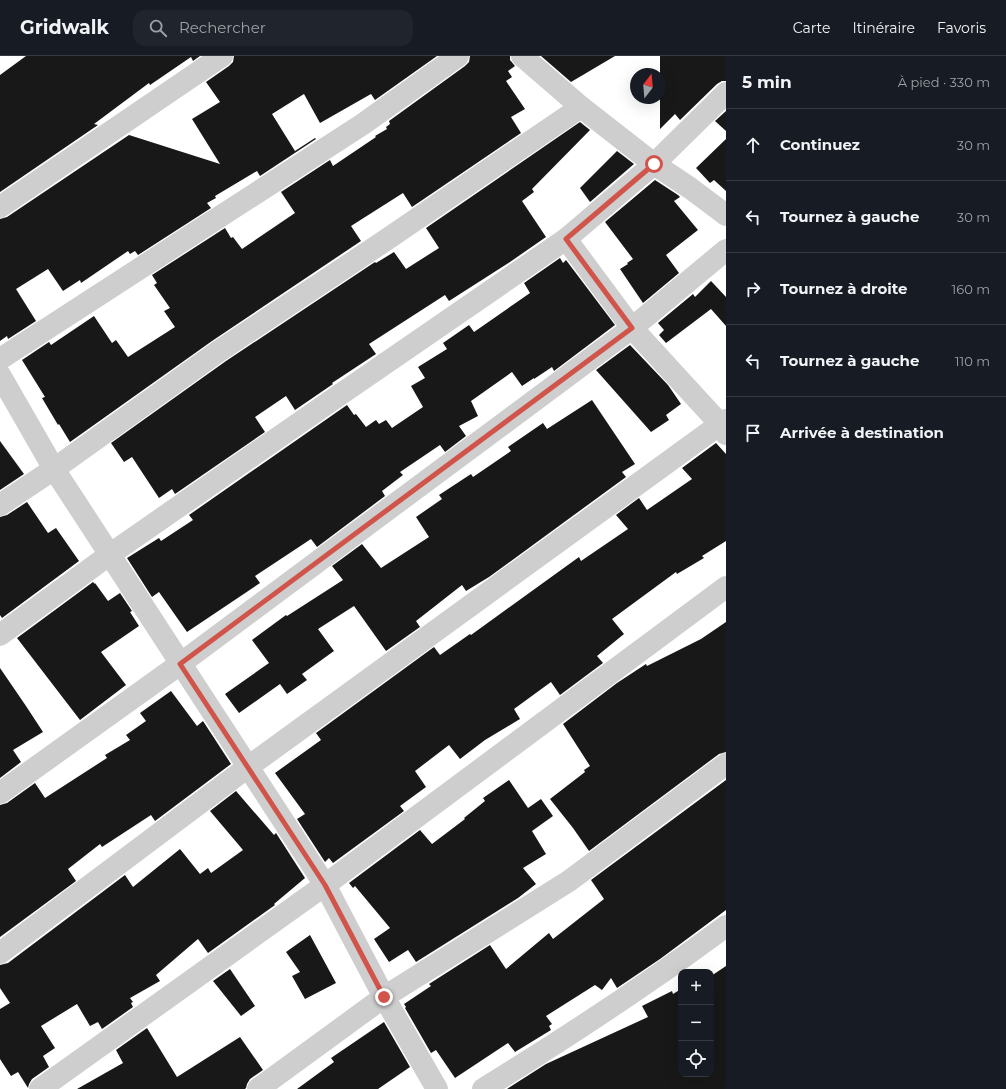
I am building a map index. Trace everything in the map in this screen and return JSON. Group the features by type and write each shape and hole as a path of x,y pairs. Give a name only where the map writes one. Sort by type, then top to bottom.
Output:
{"street":[{"path":"0,207 222,56"},
{"path":"0,359 363,124 458,56"},
{"path":"522,56 581,107 654,164 690,188 726,215"},
{"path":"0,635 109,554 566,239 654,164 726,93"},
{"path":"0,505 54,469 219,351 383,242 581,107"},
{"path":"0,953 248,767 724,426 632,328 566,239"},
{"path":"0,793 180,664 632,328 726,250"},
{"path":"0,375 54,469 325,885 384,997 437,1089"},
{"path":"40,1089 325,885 726,587"},
{"path":"258,1089 384,997 569,881 726,764"},
{"path":"483,1089 568,1036 687,955 726,926"}],"building":[{"path":"26,56 200,56 193,61 191,57 150,85 149,83 94,124 98,125 0,192 0,75"},
{"path":"234,56 437,56 375,100 371,94 320,123 304,94 272,114 295,151 315,138 316,139 260,176 257,171 215,196 216,198 207,203 211,208 138,255 135,251 130,254 128,251 81,283 80,280 63,291 48,269 16,289 36,321 8,339 7,336 0,341 0,219 7,217 129,135 220,164 192,119 220,102 206,82 229,66 233,62"},
{"path":"470,56 510,56 510,60 515,66 508,71 512,77 506,81 525,109 511,117 521,133 412,207 403,193 351,226 361,241 212,341 70,442 42,398 45,397 22,360 49,342 51,345 94,316 112,343 116,340 128,357 175,327 164,311 170,308 154,285 157,283 152,275 225,228 231,238 233,237 242,249 295,213 281,192 330,160 333,166 376,137 375,136 387,129 386,127 390,124 389,121 465,66 469,62"},
{"path":"541,56 615,56 571,82"},
{"path":"660,56 726,56 726,81 722,81 717,84 680,120 675,114 660,129 660,104 666,104 666,68 660,68"},
{"path":"726,111 726,131 715,121"},
{"path":"580,122 590,130 532,189 534,192 522,201 546,237 449,301 445,295 369,344 376,354 295,410 286,396 255,417 265,432 175,494 172,489 159,498 132,457 124,462 111,443 226,361 375,262 376,263 394,252 406,269 439,248 426,228"},
{"path":"726,139 726,191 714,180 710,183 696,168"},
{"path":"617,151 634,164 590,202 580,188"},
{"path":"655,180 680,197 674,201 698,230 666,255 679,273 643,303 620,269 633,259 605,222"},
{"path":"560,258 563,263 566,260 615,325 554,371 552,367 522,386 512,372 471,401 478,416 459,426 466,436 445,452 440,445 400,472 403,475 382,491 385,496 317,547 311,539 255,576 260,583 187,632 159,592 152,597 127,558 159,538 161,541 193,520 189,515 347,405 354,415 356,414 366,427 376,420 379,424 386,420 392,428 423,407 411,386 425,378 418,367 447,349 443,343 469,325 474,332 530,293 524,283"},
{"path":"711,281 726,297 726,326 711,309 666,343 659,335 664,330 658,323 693,294 695,297"},
{"path":"630,345 668,385 681,404 666,415 669,420 651,432 596,370"},
{"path":"592,400 635,464 622,472 626,477 489,577 466,591 462,585 416,621 420,627 386,651 354,606 318,629 334,651 302,674 307,680 287,694 280,684 239,713 225,694 269,663 252,640 286,615 287,616 343,580 332,566 362,544 381,568 429,537 416,517 442,499 439,495 471,474 473,477 511,451 508,447 543,423 547,429"},
{"path":"0,441 24,474 0,490"},
{"path":"716,443 726,454 726,541 702,556 704,558 677,574 676,572 612,619 624,634 597,656 603,663 560,695 551,682 514,709 520,719 485,740 460,759 449,745 415,771 426,787 400,806 404,811 333,863 329,858 325,862 297,819 305,814 275,773 321,740 316,733 434,647 440,655 470,634 471,635 579,557 581,561 628,529 616,515 639,498 647,510 692,479 682,468"},
{"path":"27,502 48,533 56,528 79,561 2,618 0,615 0,517 7,515"},
{"path":"93,582 108,601 120,593 132,611 130,612 139,626 101,652 126,685 80,720 17,638"},
{"path":"726,622 726,752 719,754 589,851 550,799 585,772 584,770 590,766 563,724 617,683 646,664 647,666 701,639"},
{"path":"0,668 43,732 13,750 21,762 0,778"},
{"path":"171,691 197,726 203,721 231,764 155,821 151,815 102,847 100,844 68,869 76,881 0,937 0,805 7,803 35,783 45,798 107,758 105,755 130,740 126,735 146,721 140,713"},
{"path":"509,780 528,808 541,799 553,816 532,831 546,854 523,868 536,884 518,898 416,962 408,950 389,962 374,939 390,928 355,886 353,888 349,883 420,830 432,844 465,819 464,818 485,801 483,798"},
{"path":"726,780 726,910 660,959 617,988 611,978 602,990 595,985 546,1016 552,1024 549,1026 551,1030 515,1052 508,1043 455,1078 436,1050 431,1053 404,1004 431,986 429,984 490,945 506,969 549,933 553,939 604,899 591,880"},
{"path":"236,791 274,835 276,833 305,878 274,904 275,905 208,953 198,939 156,975 160,981 130,998 133,1002 131,1003 133,1007 102,1029 98,1022 90,1026 77,1004 41,1026 55,1048 43,1056 49,1067 32,1079 28,1088 18,1072 11,1076 0,1059 0,1009 10,1003 0,988 0,965 8,963 125,875 133,887 180,849 200,874 208,868 211,873 243,850 210,811"},
{"path":"310,935 336,983 305,999 292,976 300,972 286,952"},
{"path":"726,966 726,1089 507,1089 546,1064 648,1017 642,1006 672,991 673,994 678,991 678,1077 714,1077 714,974"},
{"path":"230,969 255,1006 241,1016 213,981"},
{"path":"384,1022 410,1067 378,1089 297,1089 334,1062 331,1058"},
{"path":"147,1028 177,1077 240,1037 263,1070 250,1079 245,1089 77,1089 123,1063 116,1050"}],"route":[{"path":"384,997 325,885 180,664 632,328 566,239 654,164"}]}
